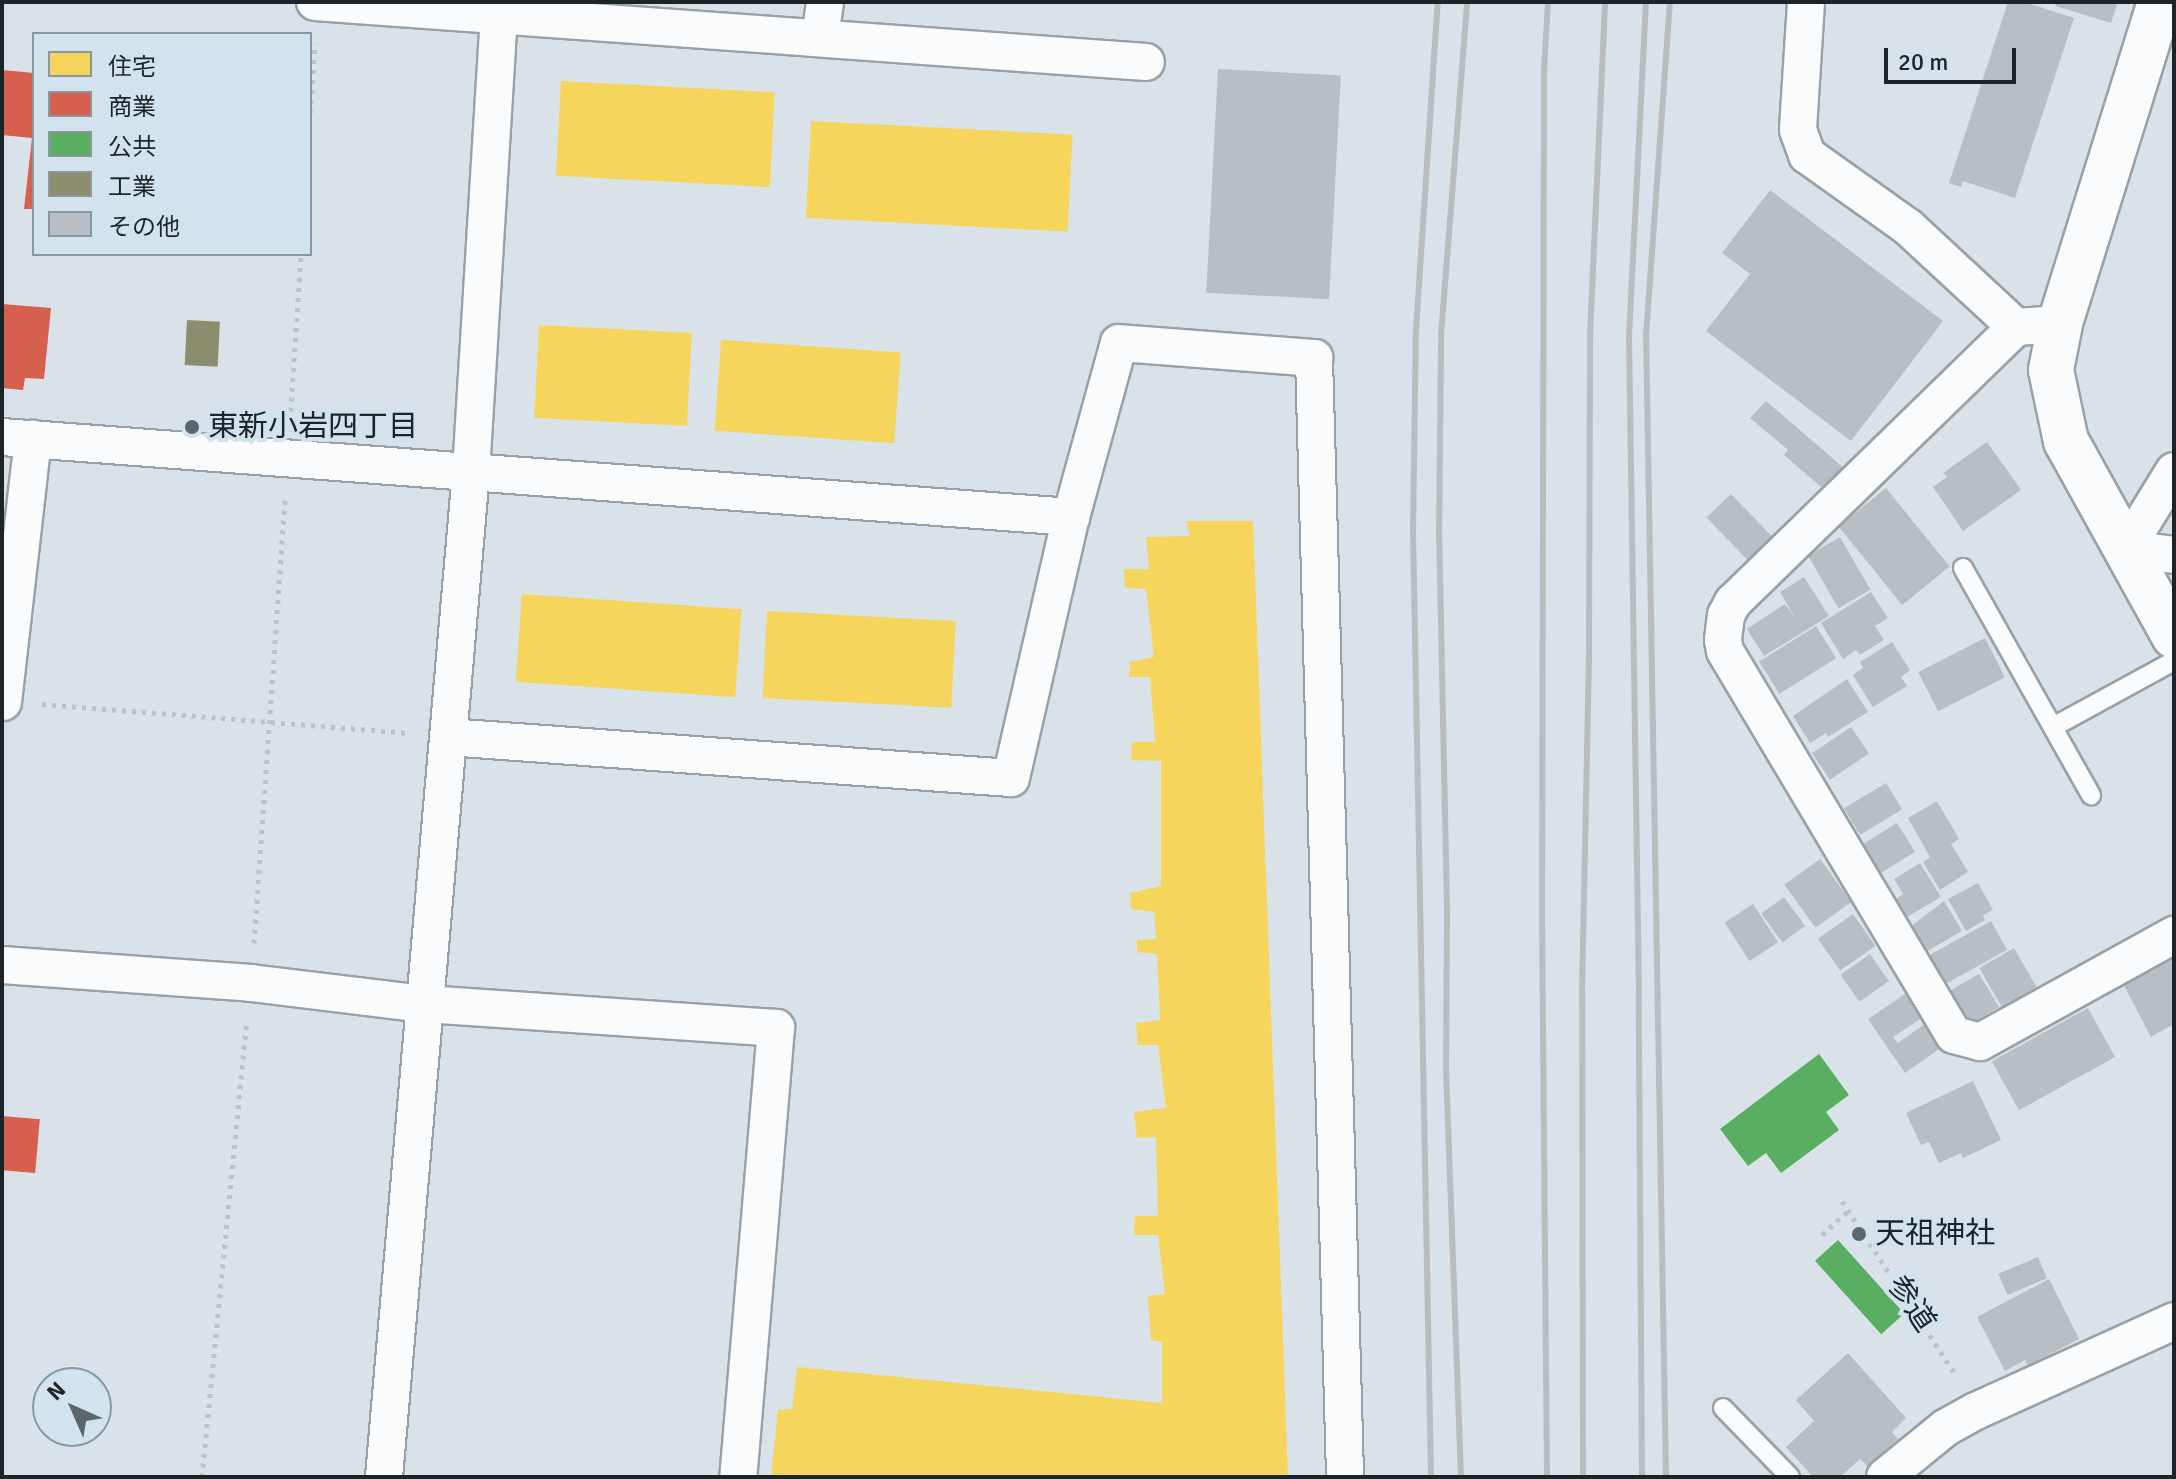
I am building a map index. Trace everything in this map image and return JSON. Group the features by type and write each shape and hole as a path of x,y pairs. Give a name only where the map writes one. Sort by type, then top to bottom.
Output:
{"street":[{"path":"316,2 1146,62"},
{"path":"820,38 825,2"},
{"path":"1806,2 1798,130 1807,155 1828,173 1908,227 2016,327"},
{"path":"2160,2 2060,324 2051,370 2066,441 2174,636"},
{"path":"384,1477 471,472 499,16"},
{"path":"2060,324 2016,327 1733,602 1722,632 1725,651 1954,1035 1980,1042 2174,935"},
{"path":"448,737 1011,778 1071,517 1119,343 1314,358 1345,1477"},
{"path":"3,702 17,438 1071,517"},
{"path":"2126,549 2174,471"},
{"path":"2126,549 2174,555"},
{"path":"2,965 251,983 425,1004 776,1028 738,1477"},
{"path":"1885,1477 1945,1428 1976,1411 2174,1321"}],"lane":[{"path":"1963,568 2091,795"},
{"path":"2053,727 2174,661"},
{"path":"1723,1408 1790,1477"}],"path":[{"path":"312,76 316,2"},
{"path":"202,1477 251,983 301,256"},
{"path":"3,702 448,737"},
{"name":"参道","path":"1842,1201 1939,1347 1976,1411"},
{"path":"1822,1235 1848,1211"}],"building: 住宅":[{"path":"561,81 775,92 770,187 556,176"},
{"path":"811,121 1073,135 1068,232 806,218"},
{"path":"539,325 692,333 687,426 534,418"},
{"path":"721,340 901,353 894,443 715,431"},
{"path":"1186,521 1253,521 1288,1477 771,1477 778,1410 792,1409 797,1367 1162,1403 1162,1342 1151,1340 1148,1296 1165,1294 1158,1235 1134,1235 1135,1216 1158,1216 1156,1137 1137,1138 1134,1112 1166,1108 1158,1045 1138,1045 1136,1023 1160,1020 1157,954 1137,952 1137,940 1156,939 1154,912 1131,909 1130,893 1161,886 1161,761 1131,760 1132,742 1155,742 1150,677 1129,677 1130,662 1154,657 1146,589 1125,588 1124,569 1149,569 1146,537 1190,536"},
{"path":"522,594 741,609 735,697 516,682"},
{"path":"767,611 956,621 951,708 762,698"}],"building: 商業":[{"path":"2,70 32,73 32,138 2,135"},
{"path":"32,138 32,209 24,209"},
{"path":"2,304 51,308 44,379 25,378 23,390 2,388"},
{"path":"2,1116 40,1119 35,1173 2,1170"}],"building: 公共":[{"path":"1819,1054 1849,1095 1826,1112 1839,1130 1781,1173 1766,1153 1748,1166 1720,1129"},
{"path":"1838,1240 1904,1314 1881,1334 1815,1261"}],"building: 工業":[{"path":"187,320 220,322 218,367 185,365"}],"building: その他":[{"path":"2008,2 2024,2 2074,18 2015,198 1963,181 1961,187 1949,183"},
{"path":"2057,2 2118,2 2111,23 2055,6"},
{"path":"1218,69 1341,75 1329,299 1206,293"},
{"path":"1770,190 1943,321 1851,441 1706,331 1750,274 1722,253"},
{"path":"1766,401 1844,468 1828,486 1821,487 1784,455 1788,450 1750,418"},
{"path":"1987,442 2021,490 1963,531 1933,487 1947,477 1943,473"},
{"path":"1886,488 1950,566 1902,605 1839,526"},
{"path":"1731,494 1772,536 1748,560 1707,518"},
{"path":"1840,537 1870,590 1838,608 1808,556"},
{"path":"1804,577 1829,616 1764,656 1747,629 1785,604 1797,621 1780,592"},
{"path":"1871,592 1888,618 1875,626 1884,640 1860,655 1856,650 1843,659 1821,623"},
{"path":"1816,626 1836,658 1779,694 1759,662"},
{"path":"1985,638 2005,677 1938,711 1918,672"},
{"path":"1892,642 1910,670 1901,677 1907,686 1873,707 1853,675 1863,668 1860,662"},
{"path":"1847,679 1868,712 1828,737 1826,733 1810,743 1793,716"},
{"path":"1851,727 1869,754 1830,780 1812,753"},
{"path":"1886,783 1902,810 1860,835 1844,808"},
{"path":"1937,801 1959,839 1951,844 1968,872 1940,890 1923,862 1930,857 1908,818"},
{"path":"1897,823 1915,852 1875,877 1857,848"},
{"path":"1820,859 1851,902 1816,928 1784,885"},
{"path":"1920,863 1941,897 1907,917 1896,899 1903,894 1894,879"},
{"path":"1978,883 1993,910 1983,915 1985,920 1966,931 1948,899"},
{"path":"1784,897 1805,926 1783,943 1761,913"},
{"path":"1944,901 1962,931 1924,953 1910,927"},
{"path":"1753,904 1778,943 1750,961 1724,923"},
{"path":"1853,914 1875,946 1840,971 1818,939"},
{"path":"1991,921 2007,950 1938,988 1922,959"},
{"path":"2014,948 2038,990 2003,1010 1979,968"},
{"path":"2174,952 2174,1024 2151,1037 2121,980"},
{"path":"1870,954 1889,981 1859,1002 1841,975"},
{"path":"1979,974 1999,1007 1969,1025 1944,994"},
{"path":"1905,994 1922,1018 1893,1037 1898,1043 1926,1023 1942,1047 1905,1073 1868,1019"},
{"path":"2088,1008 2115,1057 2019,1110 1992,1061"},
{"path":"1973,1081 2001,1140 1963,1158 1961,1153 1939,1163 1929,1142 1921,1145 1906,1113"},
{"path":"2038,1257 2047,1278 2007,1295 1998,1274"},
{"path":"2049,1279 2079,1339 2028,1366 2025,1360 2005,1371 1977,1317"},
{"path":"1848,1353 1906,1418 1892,1432 1898,1439 1868,1467 1860,1459 1840,1477 1813,1477 1786,1447 1814,1421 1796,1400"}],"railway":[{"path":"1431,1477 1413,534 1416,329 1438,2"},
{"path":"1461,1477 1446,1067 1447,908 1439,539 1441,335 1467,2"},
{"path":"1547,1477 1542,912 1544,71 1548,2"},
{"path":"1583,1477 1582,991 1589,652 1590,335 1605,2"},
{"path":"1642,1477 1639,994 1629,337 1646,2"},
{"path":"1666,1477 1646,336 1670,2"}],"place":[{"name":"東新小岩四丁目","path":"192,427"},
{"name":"天祖神社","path":"1859,1234"}]}
